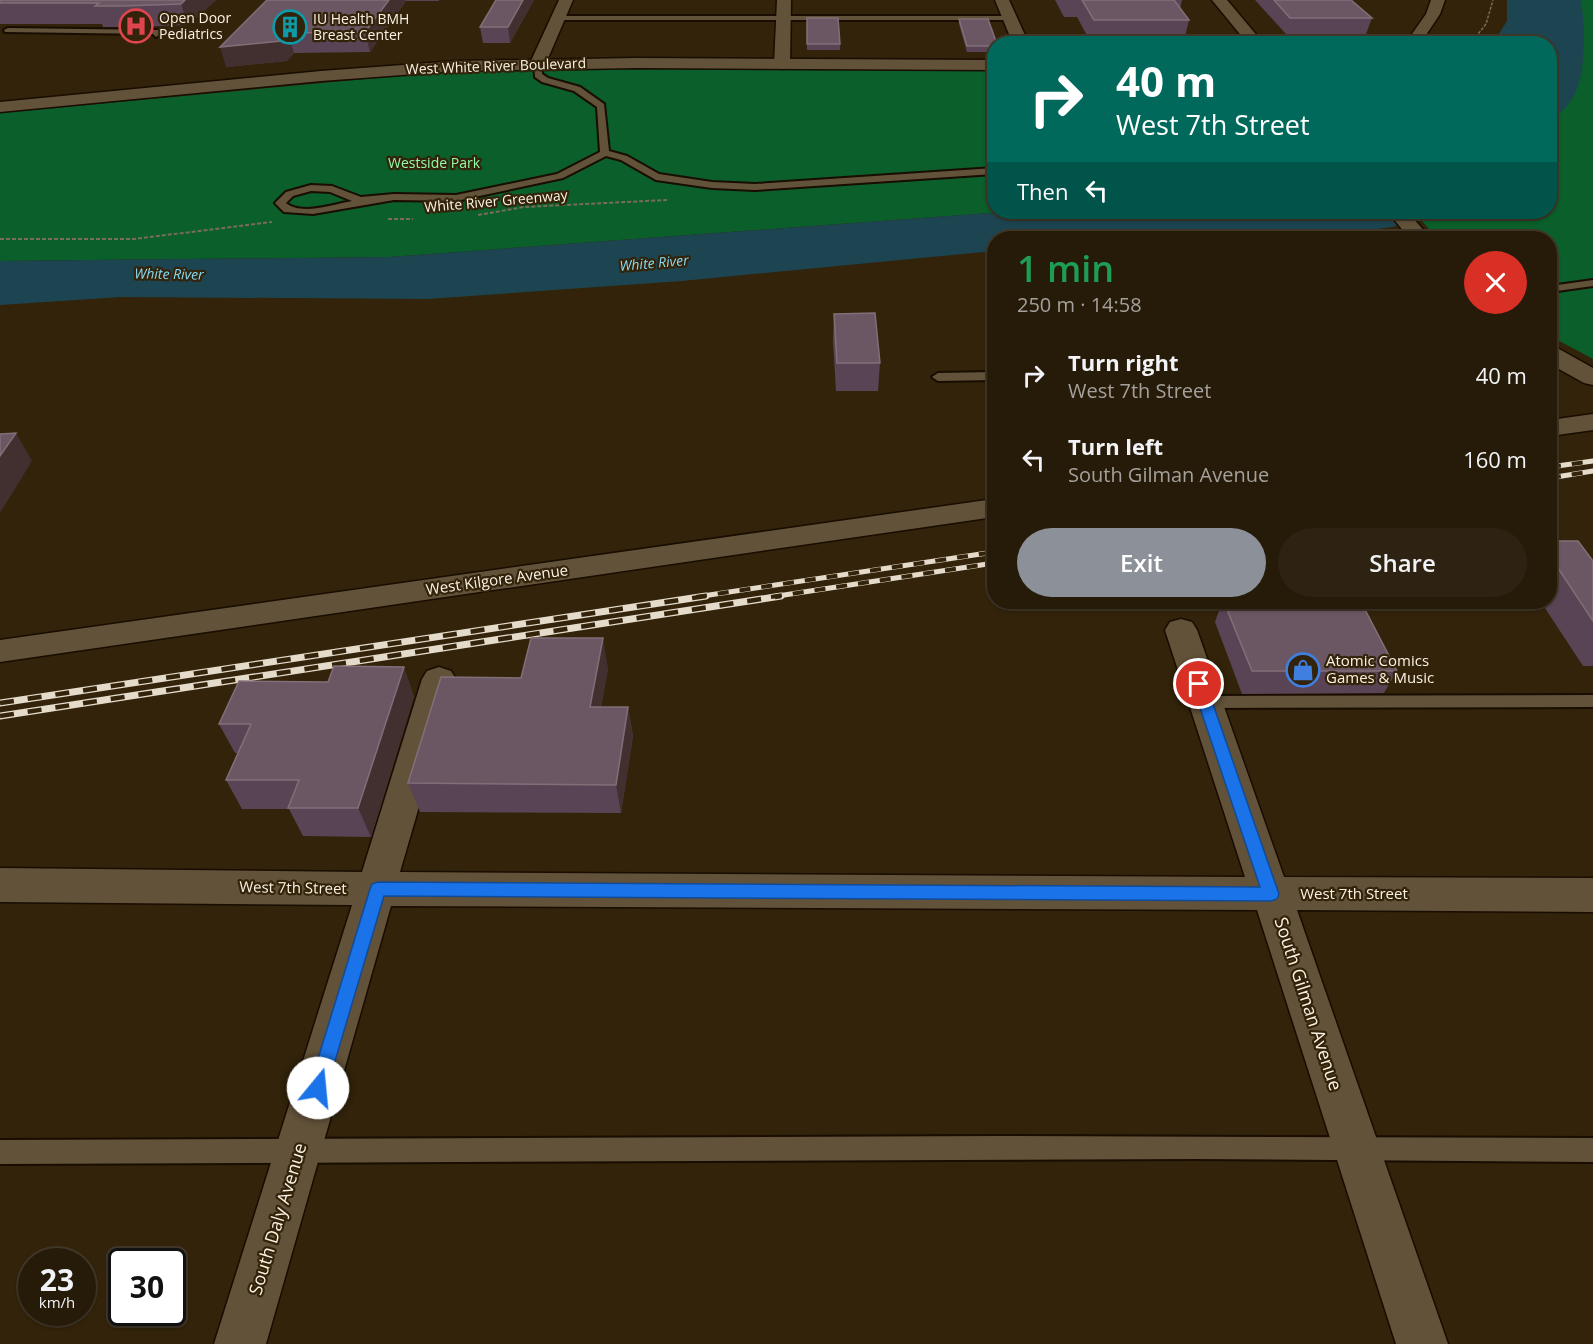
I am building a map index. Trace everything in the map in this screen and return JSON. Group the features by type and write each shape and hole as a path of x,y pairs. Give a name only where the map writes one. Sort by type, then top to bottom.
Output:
{"street":[{"path":"538,63 566,0"},
{"path":"783,64 784,0"},
{"path":"1002,0 1017,36"},
{"path":"1219,0 1250,36"},
{"path":"1418,36 1433,14 1438,0"},
{"name":"West White River Boulevard","path":"0,107 377,71 538,63 987,65"},
{"path":"1404,219 1414,231"},
{"path":"1557,358 1593,378"},
{"path":"1557,427 1593,422"},
{"name":"West Kilgore Avenue","path":"0,651 987,509"},
{"name":"South Gilman Avenue","path":"1181,630 1422,1344"},
{"name":"South Daly Avenue","path":"240,1344 439,680"},
{"name":"West 7th Street","path":"0,885 1593,895"}],"lane":[{"path":"558,18 1008,18"},
{"path":"8,30 159,32 156,35"},
{"path":"538,63 538,75 545,80 577,89 601,106 605,153"},
{"path":"374,200 354,199 334,190 318,187 285,195 280,203 288,210 313,211 374,200 394,196 456,198 560,176 605,153 624,158 656,177 755,188 987,171"},
{"path":"1557,288 1593,283"},
{"path":"938,377 987,376"},
{"path":"1205,702 1593,701"},
{"path":"0,1152 298,1154 1354,1146 1593,1150"}],"path":[{"path":"1476,36 1486,24 1493,0"},
{"name":"White River Greenway","path":"469,217 524,207 667,200"},
{"name":"White River Greenway","path":"380,219 413,219"},
{"path":"0,239 84,241 152,237 212,227 280,221"}],"green space":[{"path":"1580,0 1593,0 1593,359 1557,340 1557,231 1431,231 1421,220 1557,219 1557,116 1570,101"},
{"name":"Westside Park","path":"537,69 987,70 987,213 390,257 0,261 0,113 430,73"}],"water":[{"path":"1507,0 1581,0 1584,37 1580,77 1572,99 1557,116 1557,36 1497,36 1507,21"},
{"name":"White River","path":"987,213 987,219 1427,219 1388,228 1354,231 987,231 987,252 682,281 428,299 121,297 0,305 0,261 390,257"}],"building":[{"path":"0,0 185,0 181,4 95,6 99,3 0,3"},
{"path":"267,0 389,0 365,32 288,33 281,41 220,47"},
{"path":"496,0 523,0 508,27 480,27"},
{"path":"1082,0 1174,0 1189,20 1094,20"},
{"path":"1274,0 1351,0 1372,18 1290,18"},
{"path":"807,18 838,18 840,44 807,44"},
{"path":"959,19 988,19 994,36 987,36 987,46 967,46"},
{"path":"875,313 880,363 837,363 834,314"},
{"path":"16,433 0,456 0,434"},
{"path":"1557,541 1578,541 1593,561 1593,621 1557,567"},
{"path":"1227,609 1365,609 1397,671 1252,671"},
{"path":"531,638 603,638 590,707 628,707 616,785 408,783 441,677 521,678"},
{"path":"334,666 404,667 358,808 288,808 299,780 226,780 251,724 219,724 239,681 328,682"}],"railway":[{"path":"1557,466 1593,461"},
{"path":"1557,477 1593,471"},
{"path":"696,597 987,553"},
{"path":"771,597 987,564"},
{"path":"0,703 706,596"},
{"path":"0,716 781,596"}],"place":[{"name":"Open Door Pediatrics","path":"136,26"},
{"name":"IU Health BMH Breast Center","path":"290,27"},
{"name":"Atomic Comics Games & Music","path":"1303,670"}],"route":[{"path":"318,1088 378,889 1271,894 1199,684"}]}
